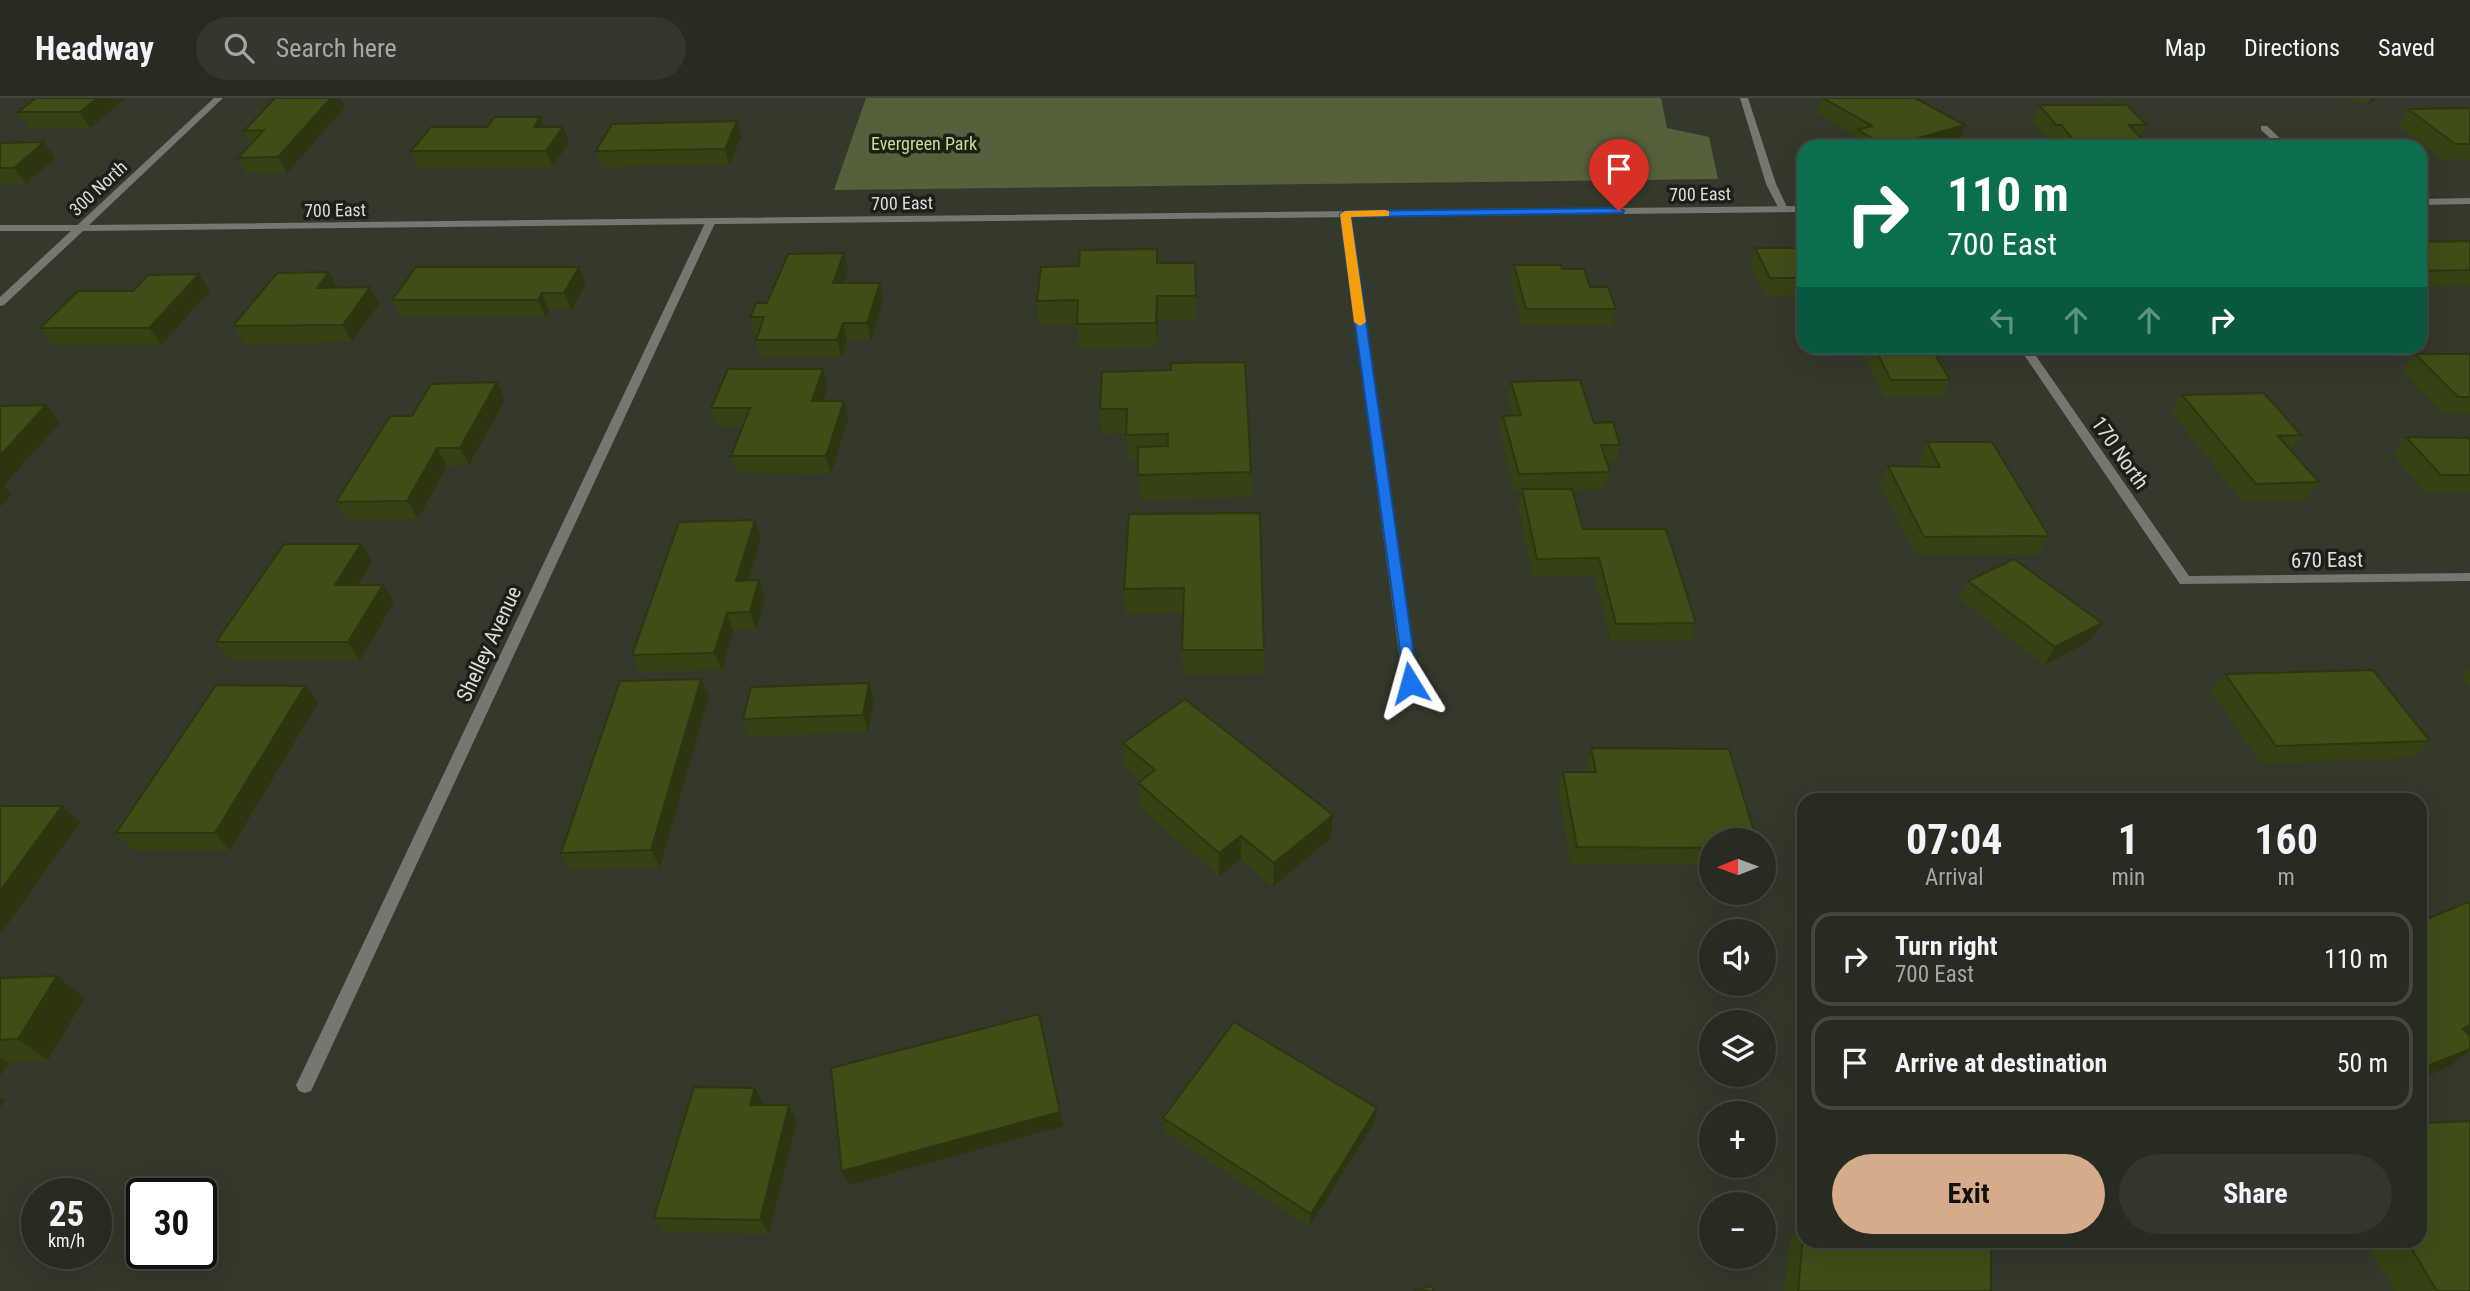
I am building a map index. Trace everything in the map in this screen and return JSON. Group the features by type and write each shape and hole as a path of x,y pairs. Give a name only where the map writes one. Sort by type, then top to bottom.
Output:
{"street":[{"name":"300 North","path":"0,303 219,98"},
{"path":"1744,98 1771,184 1783,209"},
{"path":"2264,128 2278,140"},
{"path":"2427,202 2470,201"},
{"name":"700 East","path":"0,228 1797,209"},
{"path":"1345,214 1410,683"},
{"name":"Shelley Avenue","path":"305,1084 711,221"},
{"name":"170 North","path":"2028,354 2185,580"},
{"name":"670 East","path":"2185,580 2470,577"}],"green space":[{"name":"Evergreen Park","path":"866,98 1661,98 1667,128 1709,137 1718,179 834,190"}],"building":[{"path":"36,98 97,98 80,112 18,112"},
{"path":"275,98 331,98 278,157 238,158 264,130 244,131"},
{"path":"1823,98 1915,98 1965,125 1912,140 1875,140 1858,130 1872,126"},
{"path":"2039,105 2127,105 2146,125 2129,125 2143,140 2074,140 2061,125 2056,125"},
{"path":"2470,108 2470,144 2455,144 2408,109"},
{"path":"495,117 540,117 534,127 563,127 546,151 411,151 431,127 487,127"},
{"path":"737,121 725,149 596,151 612,124"},
{"path":"44,142 14,168 0,168 0,143"},
{"path":"2470,241 2470,270 2427,271 2427,242"},
{"path":"1755,248 1797,248 1797,278 1770,278"},
{"path":"1157,249 1157,263 1195,263 1196,296 1157,296 1156,323 1077,324 1078,300 1037,301 1041,267 1079,266 1080,250"},
{"path":"844,253 833,283 880,283 867,323 843,323 837,340 756,340 764,317 750,317 756,303 767,303 788,254"},
{"path":"1514,265 1561,265 1562,269 1584,269 1590,287 1608,287 1616,309 1526,309"},
{"path":"416,267 579,267 564,293 542,293 538,300 392,300"},
{"path":"329,272 317,288 370,287 343,325 233,326 277,273"},
{"path":"199,274 149,328 40,328 78,291 133,291 148,275"},
{"path":"1878,354 1935,354 1950,380 1891,380"},
{"path":"2415,354 2470,354 2470,397 2458,397"},
{"path":"1245,362 1251,472 1138,475 1138,447 1168,446 1168,434 1126,435 1127,409 1100,409 1102,372 1171,370 1171,363"},
{"path":"728,369 823,369 812,401 844,401 826,456 731,456 750,408 711,408"},
{"path":"1580,380 1594,423 1613,422 1620,445 1601,445 1610,472 1519,474 1503,416 1521,415 1511,382"},
{"path":"497,382 460,448 437,448 407,501 336,502 390,416 412,416 431,384"},
{"path":"2264,393 2301,435 2278,436 2319,482 2256,484 2182,395"},
{"path":"46,405 0,456 0,406"},
{"path":"2406,437 2470,438 2470,475 2441,475"},
{"path":"1927,442 1992,442 2049,536 1924,537 1888,466 1940,467"},
{"path":"1522,489 1572,489 1583,529 1666,529 1696,623 1616,624 1599,558 1537,559"},
{"path":"1260,513 1264,650 1182,650 1184,588 1124,589 1129,514"},
{"path":"755,520 736,581 759,580 750,612 727,613 714,653 632,655 679,522"},
{"path":"284,544 361,544 335,585 383,585 348,642 216,642"},
{"path":"2014,559 2102,623 2055,647 1968,581"},
{"path":"2373,670 2430,741 2276,746 2225,674"},
{"path":"701,679 651,850 561,853 620,681"},
{"path":"869,683 863,715 743,719 751,687"},
{"path":"216,685 305,686 215,833 116,833"},
{"path":"1185,699 1333,815 1274,863 1241,836 1219,853 1138,783 1155,770 1123,743"},
{"path":"1591,748 1729,749 1753,828 1699,828 1699,848 1577,847 1563,772 1596,772"},
{"path":"0,806 62,806 0,891"},
{"path":"2468,902 2470,904 2470,1025 2463,1029 2470,1036 2470,1049 2427,1066 2427,919"},
{"path":"57,976 18,1039 0,1040 0,978"},
{"path":"1039,1014 1060,1112 842,1171 831,1068"},
{"path":"1234,1022 1377,1108 1311,1214 1163,1118"},
{"path":"694,1087 755,1088 750,1105 789,1105 760,1220 654,1218"},
{"path":"2470,1121 2470,1291 2437,1291 2411,1248 2427,1248 2427,1123"},
{"path":"1802,1248 1991,1248 1991,1291 1798,1291"},
{"path":"1432,1286 1434,1291 1413,1291"}],"slow traffic":[{"path":"1360,322 1345,214 1385,214"}],"route":[{"path":"1410,683 1345,214 1619,211"}]}
